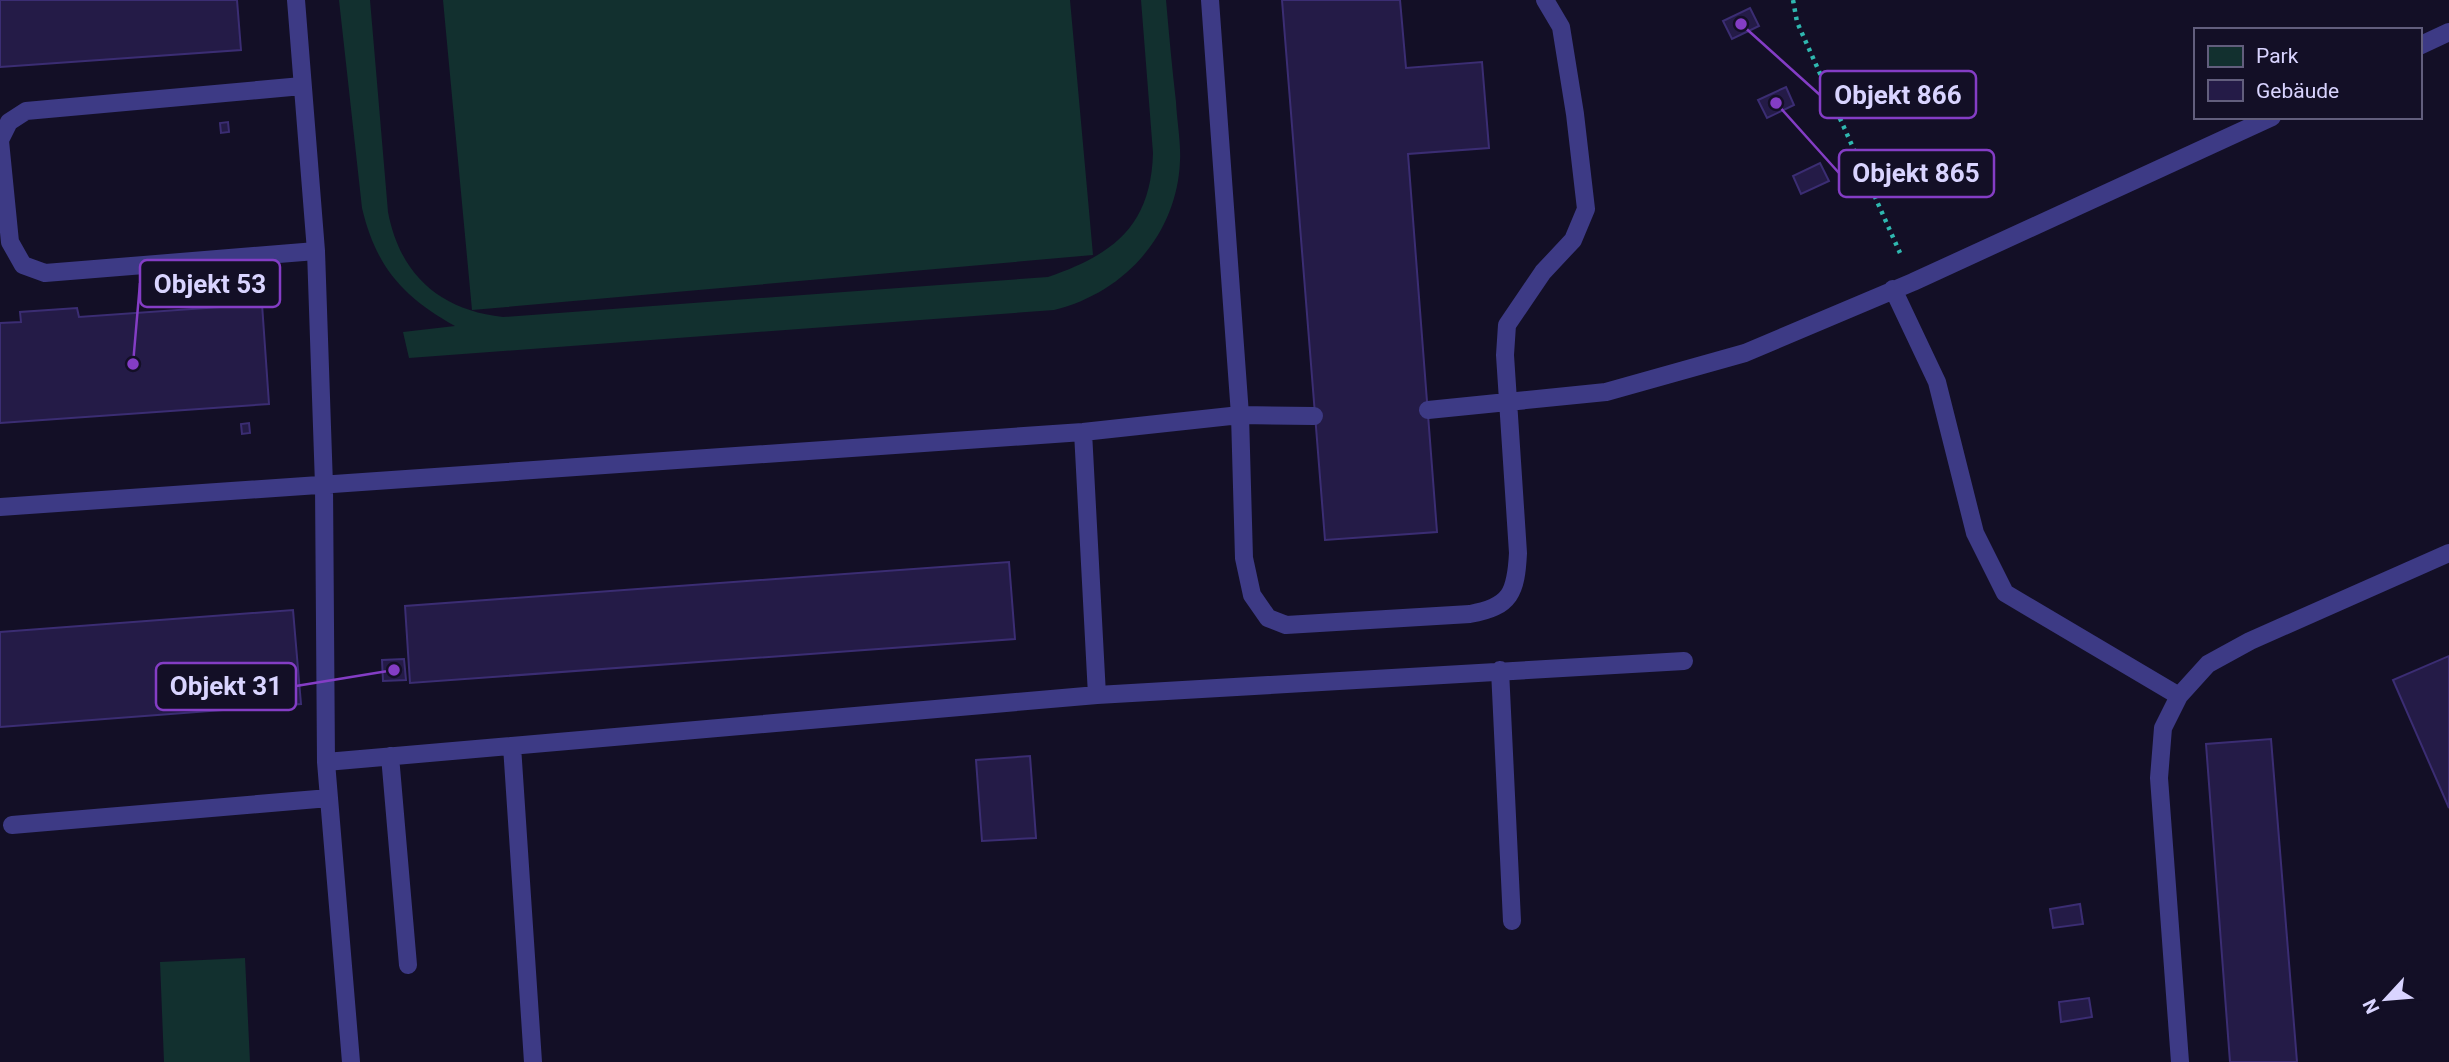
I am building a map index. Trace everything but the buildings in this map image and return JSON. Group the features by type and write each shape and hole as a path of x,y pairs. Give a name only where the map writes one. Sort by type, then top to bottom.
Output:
{"lane":[{"path":"296,0 316,251 324,485 326,762 351,1062"},
{"path":"1210,0 1240,415 1244,558 1252,595 1268,618 1286,625 1491,611 1508,598 1517,580 1518,553 1505,355 1507,325 1544,272 1573,240 1586,209 1575,114 1560,27 1545,0"},
{"path":"2421,45 2449,32"},
{"path":"302,86 26,110 9,122 0,140 10,242 23,265 45,273 316,251"},
{"path":"1428,410 1606,392 1733,356 1913,282 2268,119"},
{"path":"1894,289 1937,382 1975,533 2005,593 2179,696"},
{"path":"0,507 1083,432 1240,415 1314,416"},
{"path":"1083,432 1097,695"},
{"path":"2180,1062 2159,778 2163,728 2179,696 2208,664 2250,641 2449,553"},
{"path":"326,762 1097,695 1684,661"},
{"path":"1500,670 1512,921"},
{"path":"512,746 533,1062"},
{"path":"390,756 408,965"},
{"path":"12,825 329,798"}],"path":[{"path":"1793,0 1797,22 1913,282"}],"green space":[{"path":"339,0 370,0 388,212 402,254 426,286 460,307 480,313 503,317 1048,277 1091,259 1109,248 1136,219 1151,179 1153,153 1141,0 1166,0 1180,147 1177,188 1169,213 1157,236 1142,257 1124,275 1079,302 1054,310 409,358 403,332 455,326 421,304 394,278 384,264 368,229 362,208"},
{"path":"443,0 1070,0 1093,255 472,310"},
{"path":"245,958 250,1062 164,1062 160,962"}],"place":[{"name":"Objekt 866","path":"1741,24"},
{"name":"Objekt 865","path":"1776,103"},
{"name":"Objekt 53","path":"133,364"},
{"name":"Objekt 31","path":"394,670"}]}
